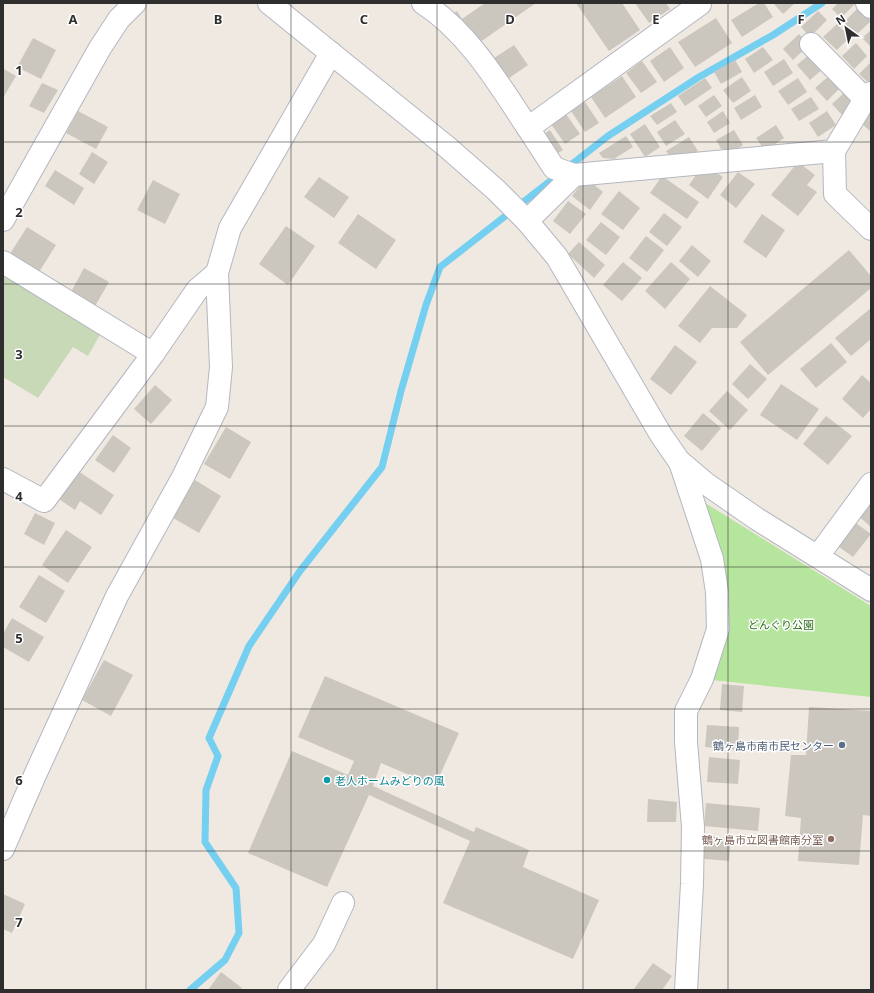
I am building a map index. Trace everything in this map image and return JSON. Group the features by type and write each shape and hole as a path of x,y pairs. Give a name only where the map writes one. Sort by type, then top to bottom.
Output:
{"street":[{"path":"3,220 100,48 118,19 134,3"},
{"path":"270,3 447,147 496,190 527,221 557,257 657,428 679,461 712,559 717,592 718,629 702,680 686,711 686,742 693,827 692,884 686,990"},
{"path":"424,3 440,14 478,54 554,168 574,175 834,151"},
{"path":"528,128 700,3"},
{"path":"867,3 871,7"},
{"path":"811,44 868,96 834,151 835,194 871,229"},
{"path":"3,849 35,775 117,596 183,477 217,407 221,367 217,273 230,228 331,53"},
{"path":"527,221 574,175"},
{"path":"3,262 153,354"},
{"path":"3,479 44,501 153,354 197,290 217,273"},
{"path":"679,461 705,483 756,519 871,590"},
{"path":"818,556 871,484"},
{"path":"289,990 324,944 343,903"}],"green space":[{"path":"3,268 103,329 88,356 73,347 38,398 3,377"},
{"name":"どんぐり公園","path":"702,501 871,606 871,697 702,679 718,629"}],"building":[{"path":"485,3 536,3 473,47 451,15 457,11 462,19"},
{"path":"576,3 622,3 640,30 609,51"},
{"path":"635,3 666,3 670,9 649,23"},
{"path":"759,3 764,3 773,17 742,37 731,20"},
{"path":"773,3 795,3 783,14"},
{"path":"838,3 856,3 841,18 832,9"},
{"path":"859,7 871,21 856,35 844,22"},
{"path":"818,11 827,20 810,37 801,27"},
{"path":"716,18 732,43 695,67 678,42"},
{"path":"837,24 850,37 837,50 823,37"},
{"path":"871,30 871,47 862,38"},
{"path":"799,34 809,45 793,60 783,49"},
{"path":"33,38 56,50 41,79 17,67"},
{"path":"856,43 867,56 854,69 842,56"},
{"path":"514,45 528,65 499,85 485,64"},
{"path":"670,47 684,68 664,82 650,61"},
{"path":"763,47 773,60 754,73 745,59"},
{"path":"812,52 825,67 810,80 797,65"},
{"path":"784,59 793,73 773,86 764,72"},
{"path":"735,60 742,72 721,84 714,72"},
{"path":"642,61 657,82 641,93 626,73"},
{"path":"871,62 871,85 859,74"},
{"path":"4,69 16,76 3,98 3,72"},
{"path":"830,75 841,87 827,101 815,88"},
{"path":"622,76 636,97 605,118 591,97"},
{"path":"742,77 751,91 733,103 723,90"},
{"path":"705,78 712,88 685,106 678,96"},
{"path":"798,78 807,92 788,105 778,91"},
{"path":"42,83 58,90 44,113 29,106"},
{"path":"846,91 857,103 843,116 832,104"},
{"path":"714,95 722,106 706,117 698,106"},
{"path":"755,95 762,107 741,120 734,108"},
{"path":"811,97 819,109 799,121 791,109"},
{"path":"585,102 599,123 585,132 571,111"},
{"path":"671,103 677,112 657,125 650,116"},
{"path":"78,111 108,127 96,149 66,133"},
{"path":"723,111 730,123 714,133 707,122"},
{"path":"827,111 836,125 818,137 809,123"},
{"path":"871,112 871,132 861,123"},
{"path":"566,114 580,134 565,144 551,124"},
{"path":"675,120 685,134 666,146 657,132"},
{"path":"645,124 660,147 645,157 630,134"},
{"path":"776,125 784,138 765,151 756,138"},
{"path":"550,130 563,150 550,158 537,138"},
{"path":"734,130 743,145 736,150 721,149 716,140"},
{"path":"626,136 633,147 614,159 603,158 599,153"},
{"path":"689,137 698,151 687,158 672,159 666,151"},
{"path":"92,152 108,162 94,184 79,174"},
{"path":"798,162 815,175 807,185 817,192 798,216 771,195"},
{"path":"55,170 84,188 74,205 45,186"},
{"path":"698,172 718,174 723,177 708,199 689,185"},
{"path":"738,172 755,184 736,208 720,195"},
{"path":"662,176 699,202 687,219 650,193"},
{"path":"319,177 349,197 334,218 304,197"},
{"path":"586,178 603,192 590,210 572,196"},
{"path":"153,180 180,194 165,224 137,210"},
{"path":"619,191 640,208 623,230 601,214"},
{"path":"568,201 586,214 570,234 553,221"},
{"path":"664,213 682,227 667,246 649,232"},
{"path":"358,214 396,240 376,269 338,243"},
{"path":"762,214 785,230 766,258 743,242"},
{"path":"601,222 620,237 606,255 586,240"},
{"path":"286,226 315,246 288,285 259,264"},
{"path":"27,227 56,245 39,272 10,254"},
{"path":"646,236 664,250 647,272 629,258"},
{"path":"579,242 605,265 594,278 568,254"},
{"path":"692,245 711,261 698,277 679,261"},
{"path":"849,250 871,276 871,288 768,375 740,342"},
{"path":"623,262 642,278 622,301 603,285"},
{"path":"671,262 690,279 665,309 645,291"},
{"path":"84,268 109,282 95,306 71,292"},
{"path":"710,286 747,315 737,328 712,328 700,343 678,326"},
{"path":"871,308 871,339 851,356 835,338"},
{"path":"831,343 847,362 816,388 800,369"},
{"path":"675,345 697,362 671,395 650,379"},
{"path":"750,364 767,379 748,399 732,384"},
{"path":"862,375 871,383 871,409 863,418 842,399"},
{"path":"781,384 819,409 797,440 760,415"},
{"path":"155,385 172,400 151,424 134,409"},
{"path":"727,391 748,410 730,430 709,411"},
{"path":"703,413 721,428 702,451 684,436"},
{"path":"826,416 852,436 828,465 803,444"},
{"path":"226,427 251,442 230,479 204,464"},
{"path":"113,435 131,448 114,473 95,460"},
{"path":"78,471 114,495 101,515 80,501 75,510 59,499"},
{"path":"195,480 221,496 199,533 173,518"},
{"path":"871,498 871,527 857,515"},
{"path":"35,513 55,523 44,545 24,534"},
{"path":"853,521 871,534 853,557 835,544"},
{"path":"66,530 92,547 68,583 42,565"},
{"path":"39,575 65,591 46,623 19,607"},
{"path":"12,618 44,637 29,662 3,647 3,634"},
{"path":"104,660 133,675 111,716 82,700"},
{"name":"老人ホームみどりの風","path":"325,676 459,733 435,786 381,763 373,786 474,832 476,827 529,850 523,867 599,900 573,959 443,903 470,841 369,795 327,887 248,853 292,751 348,775 354,761 298,737"},
{"path":"722,684 744,686 742,712 720,710"},
{"path":"809,707 871,711 871,816 863,815 859,865 798,861 801,818 785,816 791,755 806,755"},
{"path":"707,725 739,727 738,750 705,747"},
{"path":"709,757 740,760 738,784 707,782"},
{"path":"648,799 677,802 676,822 647,822"},
{"path":"706,803 760,808 758,831 704,826"},
{"path":"697,835 731,838 729,861 694,858"},
{"path":"3,894 25,904 12,933 3,929"},
{"path":"653,963 672,976 662,990 634,989"},
{"path":"221,972 242,988 240,990 208,990"}],"waterway":[{"path":"190,990 225,960 239,933 236,888 205,842 206,790 218,756 209,738 249,646 300,571 382,467 401,391 426,305 440,267 608,136 699,77 773,35 822,3"}],"place":[{"name":"鶴ヶ島市南市民センター","path":"842,745"},
{"name":"老人ホームみどりの風","path":"327,780"},
{"name":"鶴ヶ島市立図書館南分室","path":"831,839"}]}
